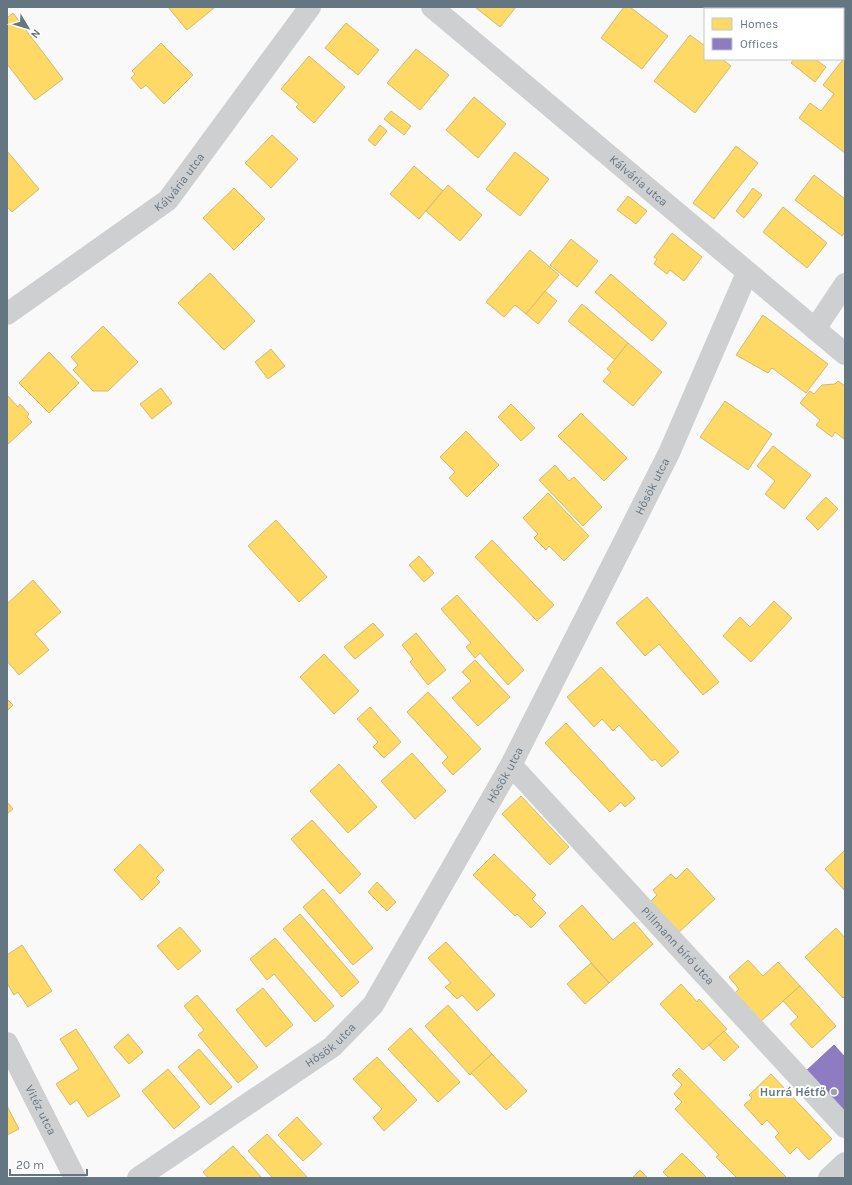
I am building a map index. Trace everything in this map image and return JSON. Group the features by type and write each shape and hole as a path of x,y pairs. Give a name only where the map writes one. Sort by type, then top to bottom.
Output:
{"street":[{"name":"Kálvária utca","path":"7,314 168,200 310,7"},
{"name":"Kálvária utca","path":"432,7 845,354"},
{"name":"Hősök utca","path":"138,1178 332,1048 373,1006 511,765 669,454 747,272"},
{"path":"815,329 845,284"},
{"name":"Pillmann bíró utca","path":"511,765 845,1127"},
{"name":"Vitéz utca","path":"7,1043 75,1178"},
{"path":"829,1178 845,1163"}],"building: Homes":[{"path":"168,7 213,7 214,8 187,30"},
{"path":"475,7 516,7 500,27"},
{"path":"624,7 630,7 668,36 642,69 601,38"},
{"path":"730,7 769,8 732,8"},
{"path":"13,13 63,79 35,100 7,64 7,18"},
{"path":"346,23 379,50 358,75 325,48"},
{"path":"690,35 704,45 704,60 723,60 731,66 695,113 654,81"},
{"path":"161,43 193,75 164,104 146,85 141,89 131,78 135,74 132,71"},
{"path":"416,49 449,75 420,110 387,83"},
{"path":"309,56 345,87 314,123 296,107 299,104 281,89"},
{"path":"845,57 845,153 799,118 810,103 821,111 834,94 823,85"},
{"path":"793,60 816,60 826,67 815,82 791,63"},
{"path":"474,97 506,124 478,158 446,130"},
{"path":"391,111 411,126 404,135 384,119"},
{"path":"380,125 387,131 375,146 368,140"},
{"path":"272,135 298,159 271,188 245,163"},
{"path":"736,146 758,163 714,219 693,203"},
{"path":"7,151 39,189 12,212 8,208 7,209"},
{"path":"515,152 549,179 520,216 486,189"},
{"path":"414,166 443,191 419,219 390,194"},
{"path":"814,175 845,199 845,232 842,236 795,200"},
{"path":"448,185 482,215 460,241 426,211"},
{"path":"234,188 265,219 234,250 203,218"},
{"path":"753,188 762,195 744,218 736,211"},
{"path":"628,196 647,211 636,224 617,210"},
{"path":"783,207 827,243 807,268 763,232"},
{"path":"672,233 702,257 684,281 670,270 667,274 654,264 657,259 654,257"},
{"path":"571,239 598,261 577,287 550,265"},
{"path":"530,250 559,275 526,314 515,305 504,317 486,302"},
{"path":"210,273 255,321 224,350 178,303"},
{"path":"611,274 667,323 652,341 595,292"},
{"path":"545,291 557,301 538,324 526,314"},
{"path":"582,304 628,343 615,360 568,321"},
{"path":"763,315 828,364 806,393 772,368 768,373 736,355"},
{"path":"103,326 138,362 108,391 93,391 73,370 78,365 71,357"},
{"path":"628,343 662,372 633,406 603,381 611,372 607,369"},
{"path":"271,349 285,366 268,379 255,362"},
{"path":"49,352 79,383 49,413 19,383"},
{"path":"838,381 845,386 844,439 835,432 832,437 816,425 820,420 800,403 810,391 814,394 822,385 835,384"},
{"path":"161,388 172,403 152,419 140,404"},
{"path":"7,395 18,407 20,404 29,414 27,417 32,422 7,445"},
{"path":"725,401 772,434 748,470 700,437"},
{"path":"511,404 535,428 521,441 498,417"},
{"path":"581,413 627,458 604,481 558,436"},
{"path":"466,431 499,465 467,497 449,478 455,472 440,457"},
{"path":"773,446 811,475 784,509 765,494 775,481 757,466"},
{"path":"555,465 569,481 574,477 602,507 583,526 539,480"},
{"path":"548,493 589,536 564,561 549,546 546,550 534,538 538,534 523,518"},
{"path":"826,497 838,509 818,530 806,518"},
{"path":"276,520 327,577 299,602 248,546"},
{"path":"492,540 554,605 537,621 475,557"},
{"path":"419,556 434,573 424,582 409,565"},
{"path":"33,580 61,612 35,634 49,650 19,675 7,661 7,604"},
{"path":"457,595 524,670 508,685 480,653 475,658 466,647 471,643 441,609"},
{"path":"647,597 719,682 703,695 659,644 645,656 616,623"},
{"path":"774,601 792,618 751,662 723,636 740,617 750,627"},
{"path":"373,623 384,635 355,659 344,647"},
{"path":"416,633 446,670 428,685 410,662 413,659 402,645"},
{"path":"324,654 359,691 334,714 300,677"},
{"path":"475,660 510,697 478,726 452,698 471,681 462,672"},
{"path":"601,667 679,752 662,767 655,759 652,761 619,725 613,731 602,719 594,727 567,697"},
{"path":"428,692 481,749 453,775 442,763 448,757 407,712"},
{"path":"7,699 13,705 7,711"},
{"path":"370,707 401,742 384,758 373,747 378,742 357,719"},
{"path":"566,723 635,798 625,807 621,802 610,812 545,743"},
{"path":"412,753 446,791 415,819 381,781"},
{"path":"339,764 377,807 348,833 310,791"},
{"path":"521,796 569,847 550,865 502,814"},
{"path":"7,802 13,809 7,814"},
{"path":"312,820 361,874 340,894 291,839"},
{"path":"140,844 164,870 156,878 160,882 142,900 114,870"},
{"path":"845,850 845,891 825,869"},
{"path":"494,854 536,895 532,899 546,913 531,928 517,914 515,916 473,875"},
{"path":"687,868 715,899 678,933 650,902 657,895 653,890 671,874 676,879"},
{"path":"377,882 396,902 387,911 368,892"},
{"path":"323,889 373,948 353,965 303,907"},
{"path":"582,905 613,940 634,922 653,944 609,983 559,926"},
{"path":"300,914 359,982 342,997 283,929"},
{"path":"180,927 201,951 178,970 157,946"},
{"path":"836,928 845,938 845,996 843,998 805,957"},
{"path":"275,938 334,1006 315,1022 274,974 267,980 250,959"},
{"path":"446,942 495,995 477,1011 462,995 457,999 445,987 451,983 428,958"},
{"path":"22,945 52,991 28,1007 18,992 14,995 7,983 7,955"},
{"path":"748,960 763,976 778,962 800,986 760,1022 734,994 739,989 729,977"},
{"path":"591,963 609,983 585,1004 567,984"},
{"path":"681,984 697,1002 699,999 727,1029 703,1050 660,1004"},
{"path":"800,986 836,1026 812,1048 790,1024 798,1017 783,1001"},
{"path":"263,988 293,1025 266,1047 236,1010"},
{"path":"197,995 258,1067 238,1083 198,1035 204,1030 184,1006"},
{"path":"448,1005 492,1054 470,1075 425,1026"},
{"path":"410,1028 460,1082 438,1102 388,1049"},
{"path":"76,1029 120,1096 88,1117 77,1100 70,1105 56,1084 79,1069 60,1039"},
{"path":"724,1031 739,1047 724,1061 709,1045"},
{"path":"128,1034 143,1052 129,1064 114,1047"},
{"path":"199,1049 232,1087 210,1105 178,1067"},
{"path":"492,1054 527,1091 506,1110 471,1073"},
{"path":"377,1057 417,1100 384,1131 373,1118 382,1109 353,1079"},
{"path":"679,1068 787,1178 737,1178 716,1157 719,1155 675,1109 682,1102 674,1094 682,1085 672,1075"},
{"path":"168,1069 200,1107 174,1129 142,1091"},
{"path":"771,1074 832,1139 809,1160 797,1147 790,1154 775,1137 779,1133 767,1120 762,1125 744,1105 752,1098 749,1095"},
{"path":"7,1106 19,1129 7,1135"},
{"path":"297,1117 322,1144 303,1161 278,1135"},
{"path":"267,1134 308,1178 273,1178 248,1151"},
{"path":"233,1146 262,1178 208,1178 203,1172"},
{"path":"682,1153 707,1178 669,1178 663,1172"},
{"path":"640,1170 648,1178 632,1178"}],"building: Offices":[{"name":"Hurrá Hétfő","path":"834,1045 845,1057 845,1113 805,1072"}],"place":[{"name":"Hurrá Hétfő","path":"834,1092"}]}
